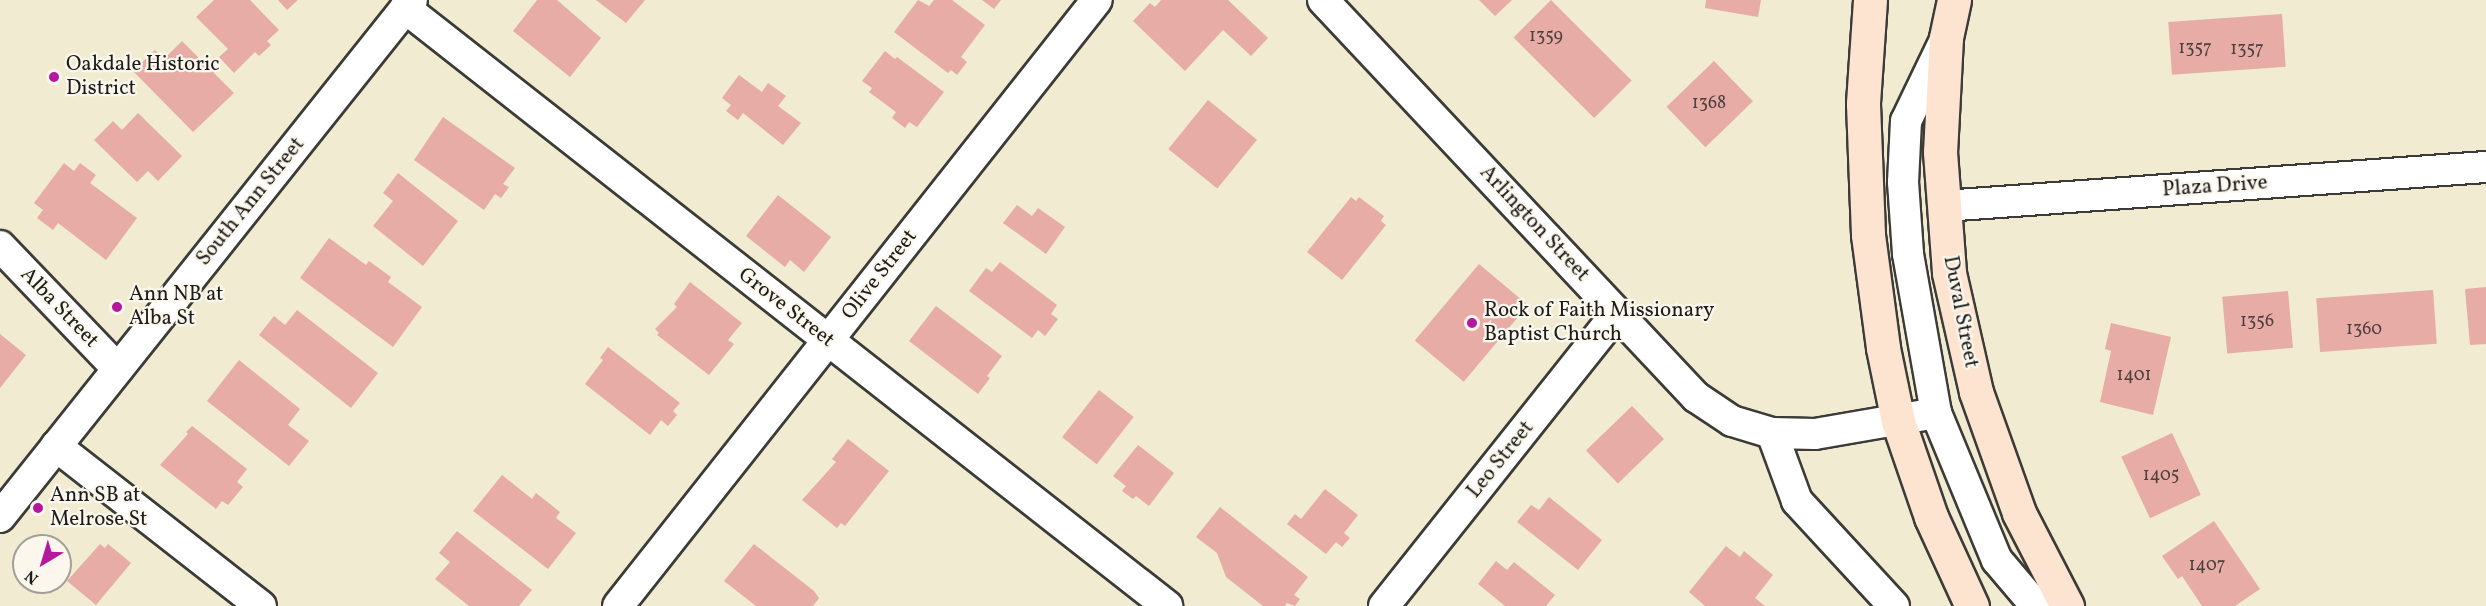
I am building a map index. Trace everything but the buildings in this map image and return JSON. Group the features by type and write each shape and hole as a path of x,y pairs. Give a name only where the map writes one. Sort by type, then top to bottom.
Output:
{"street":[{"name":"Olive Street","path":"618,606 1097,0"},
{"name":"Arlington Street","path":"1323,0 1696,397 1732,421 1772,433 1815,434 1898,421 1936,412"},
{"path":"1870,0 1863,104 1868,235 1883,348 1898,421 1930,517 1972,606"},
{"name":"Duval Street","path":"1954,0 1946,38 1940,153 1950,273 1976,392 2019,513 2067,606"},
{"name":"Grove Street","path":"409,4 828,341 1167,606"},
{"name":"South Ann Street","path":"0,517 409,4"},
{"path":"1946,38 1906,121 1903,182 1908,254 1936,412 1998,560 2036,606"},
{"name":"Plaza Drive","path":"1944,206 2486,167"},
{"name":"Alba Street","path":"0,246 118,369"},
{"name":"Leo Street","path":"1384,606 1617,313"},
{"path":"1772,433 1797,501 1894,606"},
{"path":"56,446 261,606"}],"place":[{"name":"Oakdale Historic District","path":"54,77"},
{"name":"Ann NB at Alba St","path":"117,307"},
{"name":"Rock of Faith Missionary Baptist Church","path":"1472,323"},
{"name":"Ann SB at Melrose St","path":"38,508"}]}
